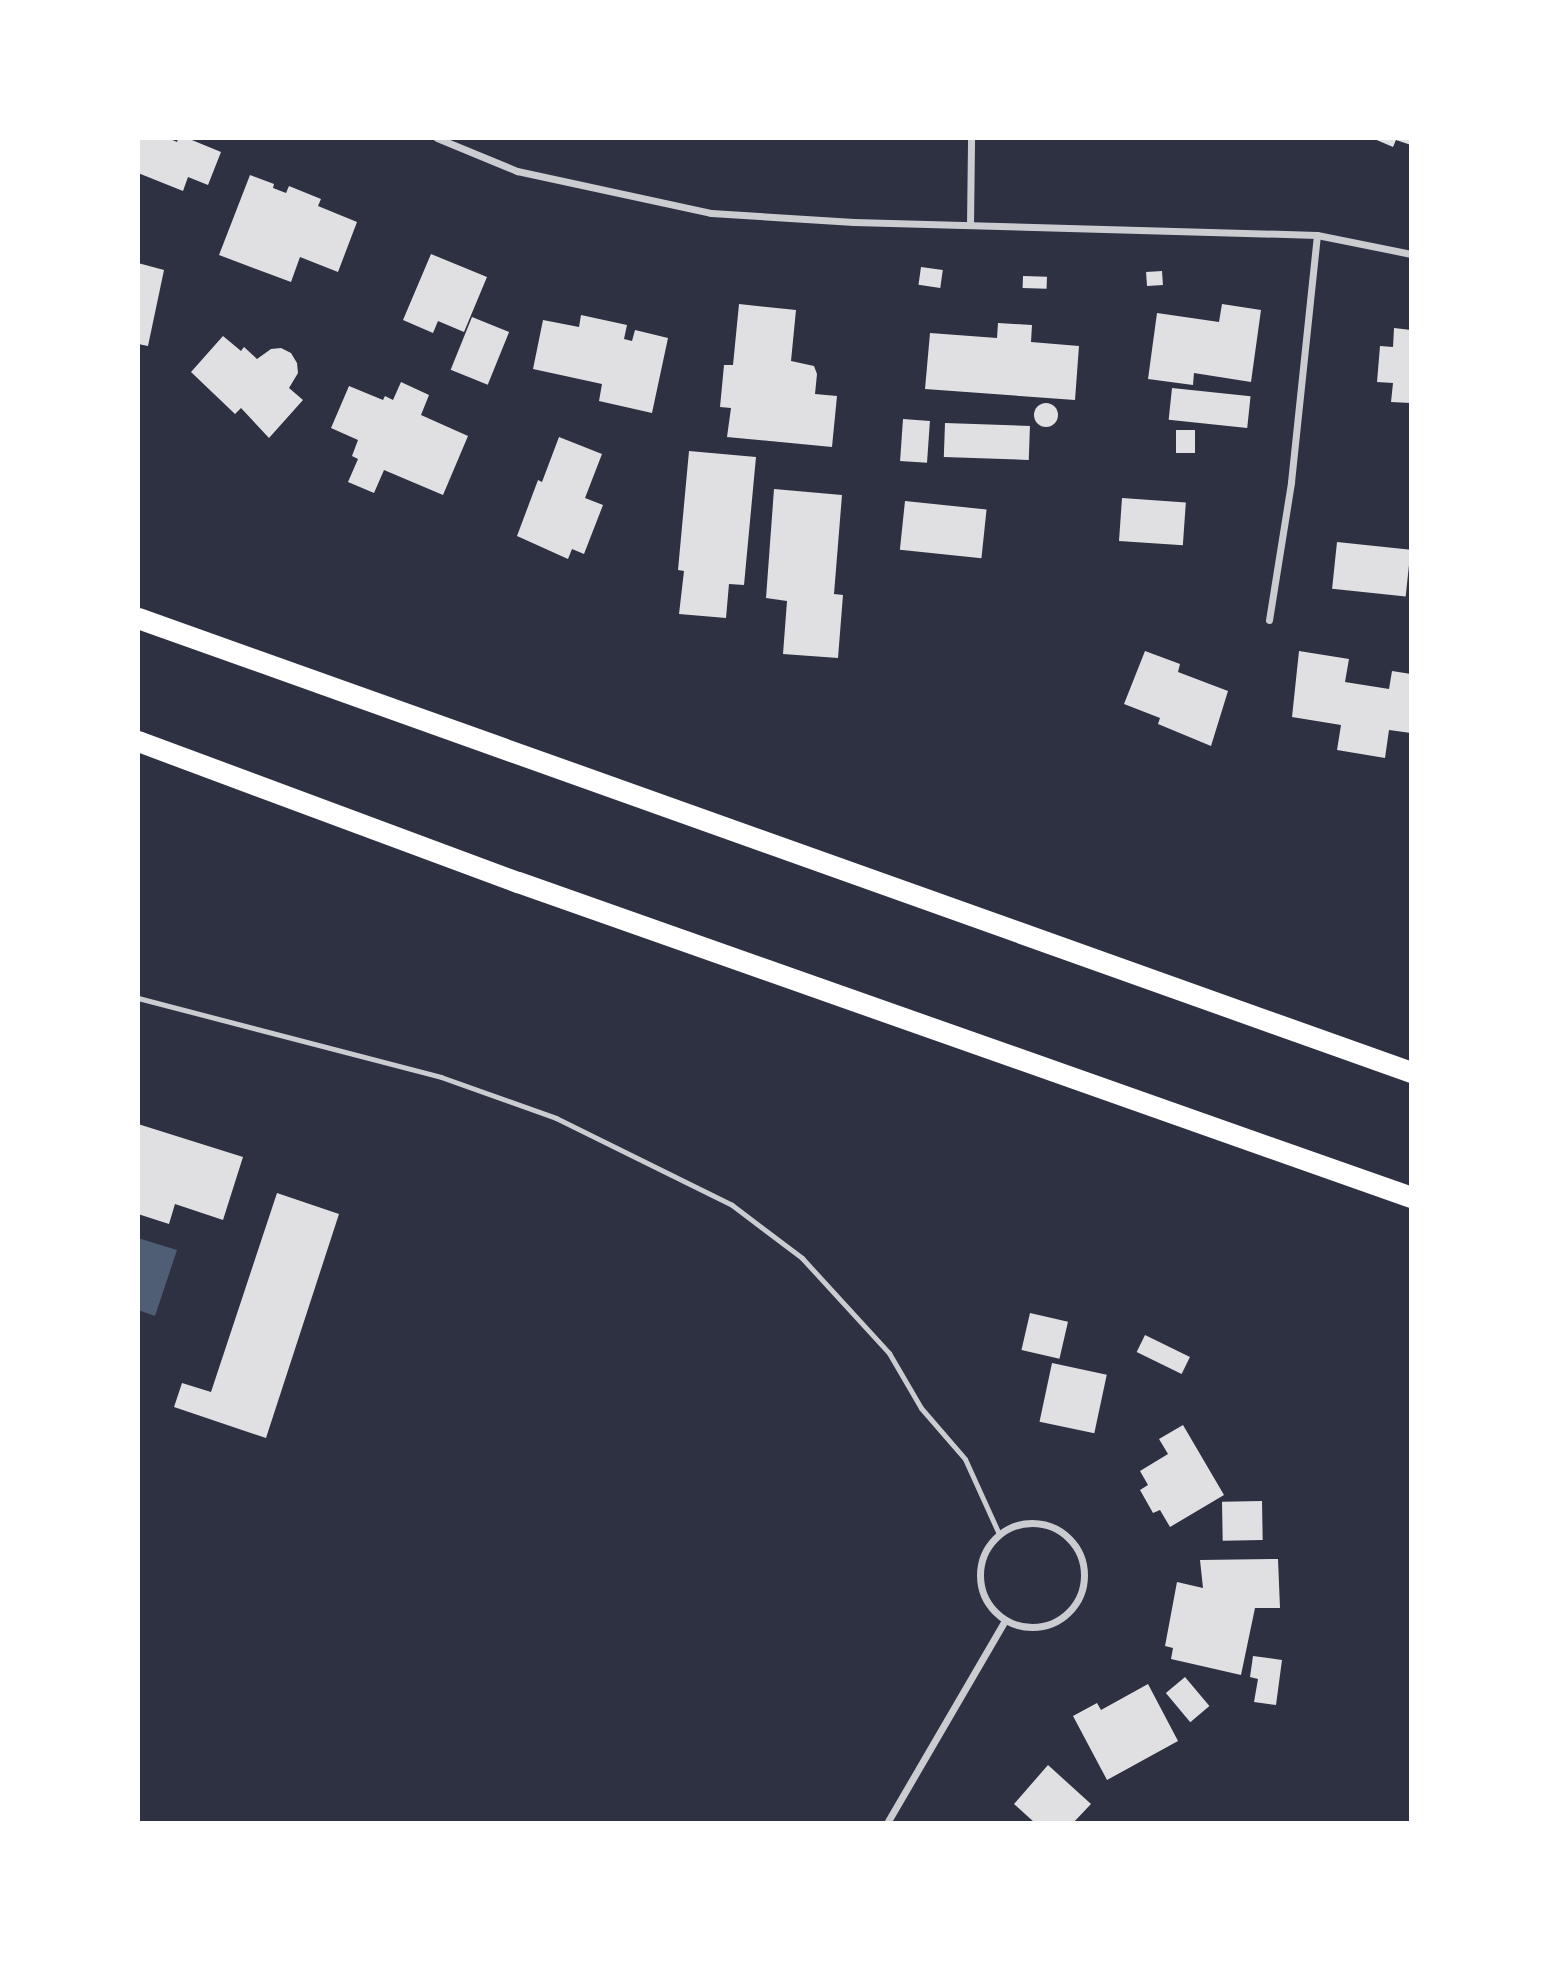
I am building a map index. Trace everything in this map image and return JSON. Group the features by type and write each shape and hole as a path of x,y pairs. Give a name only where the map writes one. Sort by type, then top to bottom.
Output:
{"highway":[{"path":"138,618 1411,1072"},
{"path":"138,741 518,882 1411,1197"}],"street":[{"path":"437,138 517,171 710,213 970,225 1317,235 1411,254"},
{"path":"970,225 971,138"},
{"path":"1269,620 1291,482 1317,235"},
{"path":"1025,1522 1053,1526 1075,1544 1085,1571 1079,1599 1060,1619 1033,1627 1005,1620 986,1599 979,1572 989,1544 999,1534 1025,1522"},
{"path":"887,1823 1005,1620"}],"lane":[{"path":"138,998 441,1077 556,1118 732,1205 802,1258 889,1353 921,1408 965,1459 999,1534"}],"water":[{"path":"138,1238 177,1250 155,1316 138,1310"}],"building":[{"path":"138,138 168,138 177,142 178,138 187,138 221,152 208,185 188,177 183,191 138,173"},
{"path":"1372,138 1411,138 1411,145 1396,140 1393,147"},
{"path":"250,175 274,184 273,188 286,193 289,186 321,199 318,206 357,222 338,272 300,257 291,282 219,255"},
{"path":"431,254 487,277 464,332 438,321 433,333 403,320"},
{"path":"138,263 164,270 148,346 138,344"},
{"path":"921,267 943,270 940,288 918,285"},
{"path":"1162,271 1163,285 1147,286 1146,272"},
{"path":"1023,276 1047,277 1047,289 1023,288"},
{"path":"739,304 796,310 791,361 814,366 817,374 815,394 837,396 832,447 727,437 731,408 720,407 724,365 733,365"},
{"path":"1222,304 1261,310 1251,382 1194,373 1193,385 1148,379 1157,313 1219,322"},
{"path":"581,315 627,325 624,339 632,341 635,330 668,338 652,413 599,401 602,384 533,369 543,320 579,327"},
{"path":"472,317 509,332 488,385 451,370"},
{"path":"998,323 1032,325 1031,342 1079,346 1075,400 925,389 930,333 997,338"},
{"path":"1394,328 1411,330 1411,403 1391,402 1393,383 1377,382 1380,346 1393,347"},
{"path":"223,336 241,351 244,347 257,359 271,349 281,348 291,353 297,363 298,373 289,388 303,400 269,438 241,408 235,414 191,372"},
{"path":"401,382 429,395 421,415 468,436 443,495 384,470 374,493 348,482 358,459 352,456 358,440 331,428 349,386 383,400 385,396 393,400"},
{"path":"1172,388 1251,396 1247,428 1169,420"},
{"path":"1046,403 1054,407 1058,415 1054,423 1046,427 1038,423 1034,415 1038,407"},
{"path":"903,419 930,421 927,463 900,461"},
{"path":"945,423 1030,426 1029,460 944,457"},
{"path":"1176,430 1195,430 1195,453 1176,453"},
{"path":"559,437 602,454 585,498 603,505 584,554 572,549 568,559 517,536 538,480 542,482"},
{"path":"689,451 756,457 744,585 729,584 726,618 679,614 684,571 678,570"},
{"path":"774,489 842,495 834,594 843,595 838,658 783,654 787,601 766,598"},
{"path":"1122,498 1186,502 1183,545 1119,541"},
{"path":"905,501 987,510 981,558 900,550"},
{"path":"1337,542 1411,550 1406,596 1332,589"},
{"path":"1145,651 1180,664 1178,672 1228,691 1211,746 1158,724 1160,718 1124,704"},
{"path":"1299,651 1349,659 1345,682 1389,689 1392,671 1411,674 1411,733 1389,730 1385,758 1337,750 1341,725 1292,717"},
{"path":"138,1124 243,1157 223,1220 175,1204 169,1224 138,1214"},
{"path":"277,1193 339,1214 266,1438 174,1407 182,1383 211,1392"},
{"path":"1030,1313 1068,1322 1059,1359 1021,1350"},
{"path":"1145,1335 1190,1357 1182,1374 1137,1352"},
{"path":"1052,1363 1107,1375 1094,1433 1040,1422"},
{"path":"1183,1425 1224,1495 1170,1527 1160,1510 1153,1513 1140,1490 1148,1485 1140,1471 1168,1454 1159,1439"},
{"path":"1262,1501 1263,1540 1223,1541 1222,1502"},
{"path":"1278,1559 1280,1608 1255,1608 1241,1675 1171,1659 1173,1648 1165,1646 1177,1582 1203,1588 1200,1560"},
{"path":"1253,1656 1282,1660 1276,1705 1254,1702 1258,1679 1250,1677"},
{"path":"1185,1677 1209,1706 1190,1722 1166,1693"},
{"path":"1148,1684 1178,1741 1107,1780 1073,1716 1097,1703 1101,1710"},
{"path":"1048,1765 1091,1804 1073,1823 1035,1823 1014,1804"}]}
